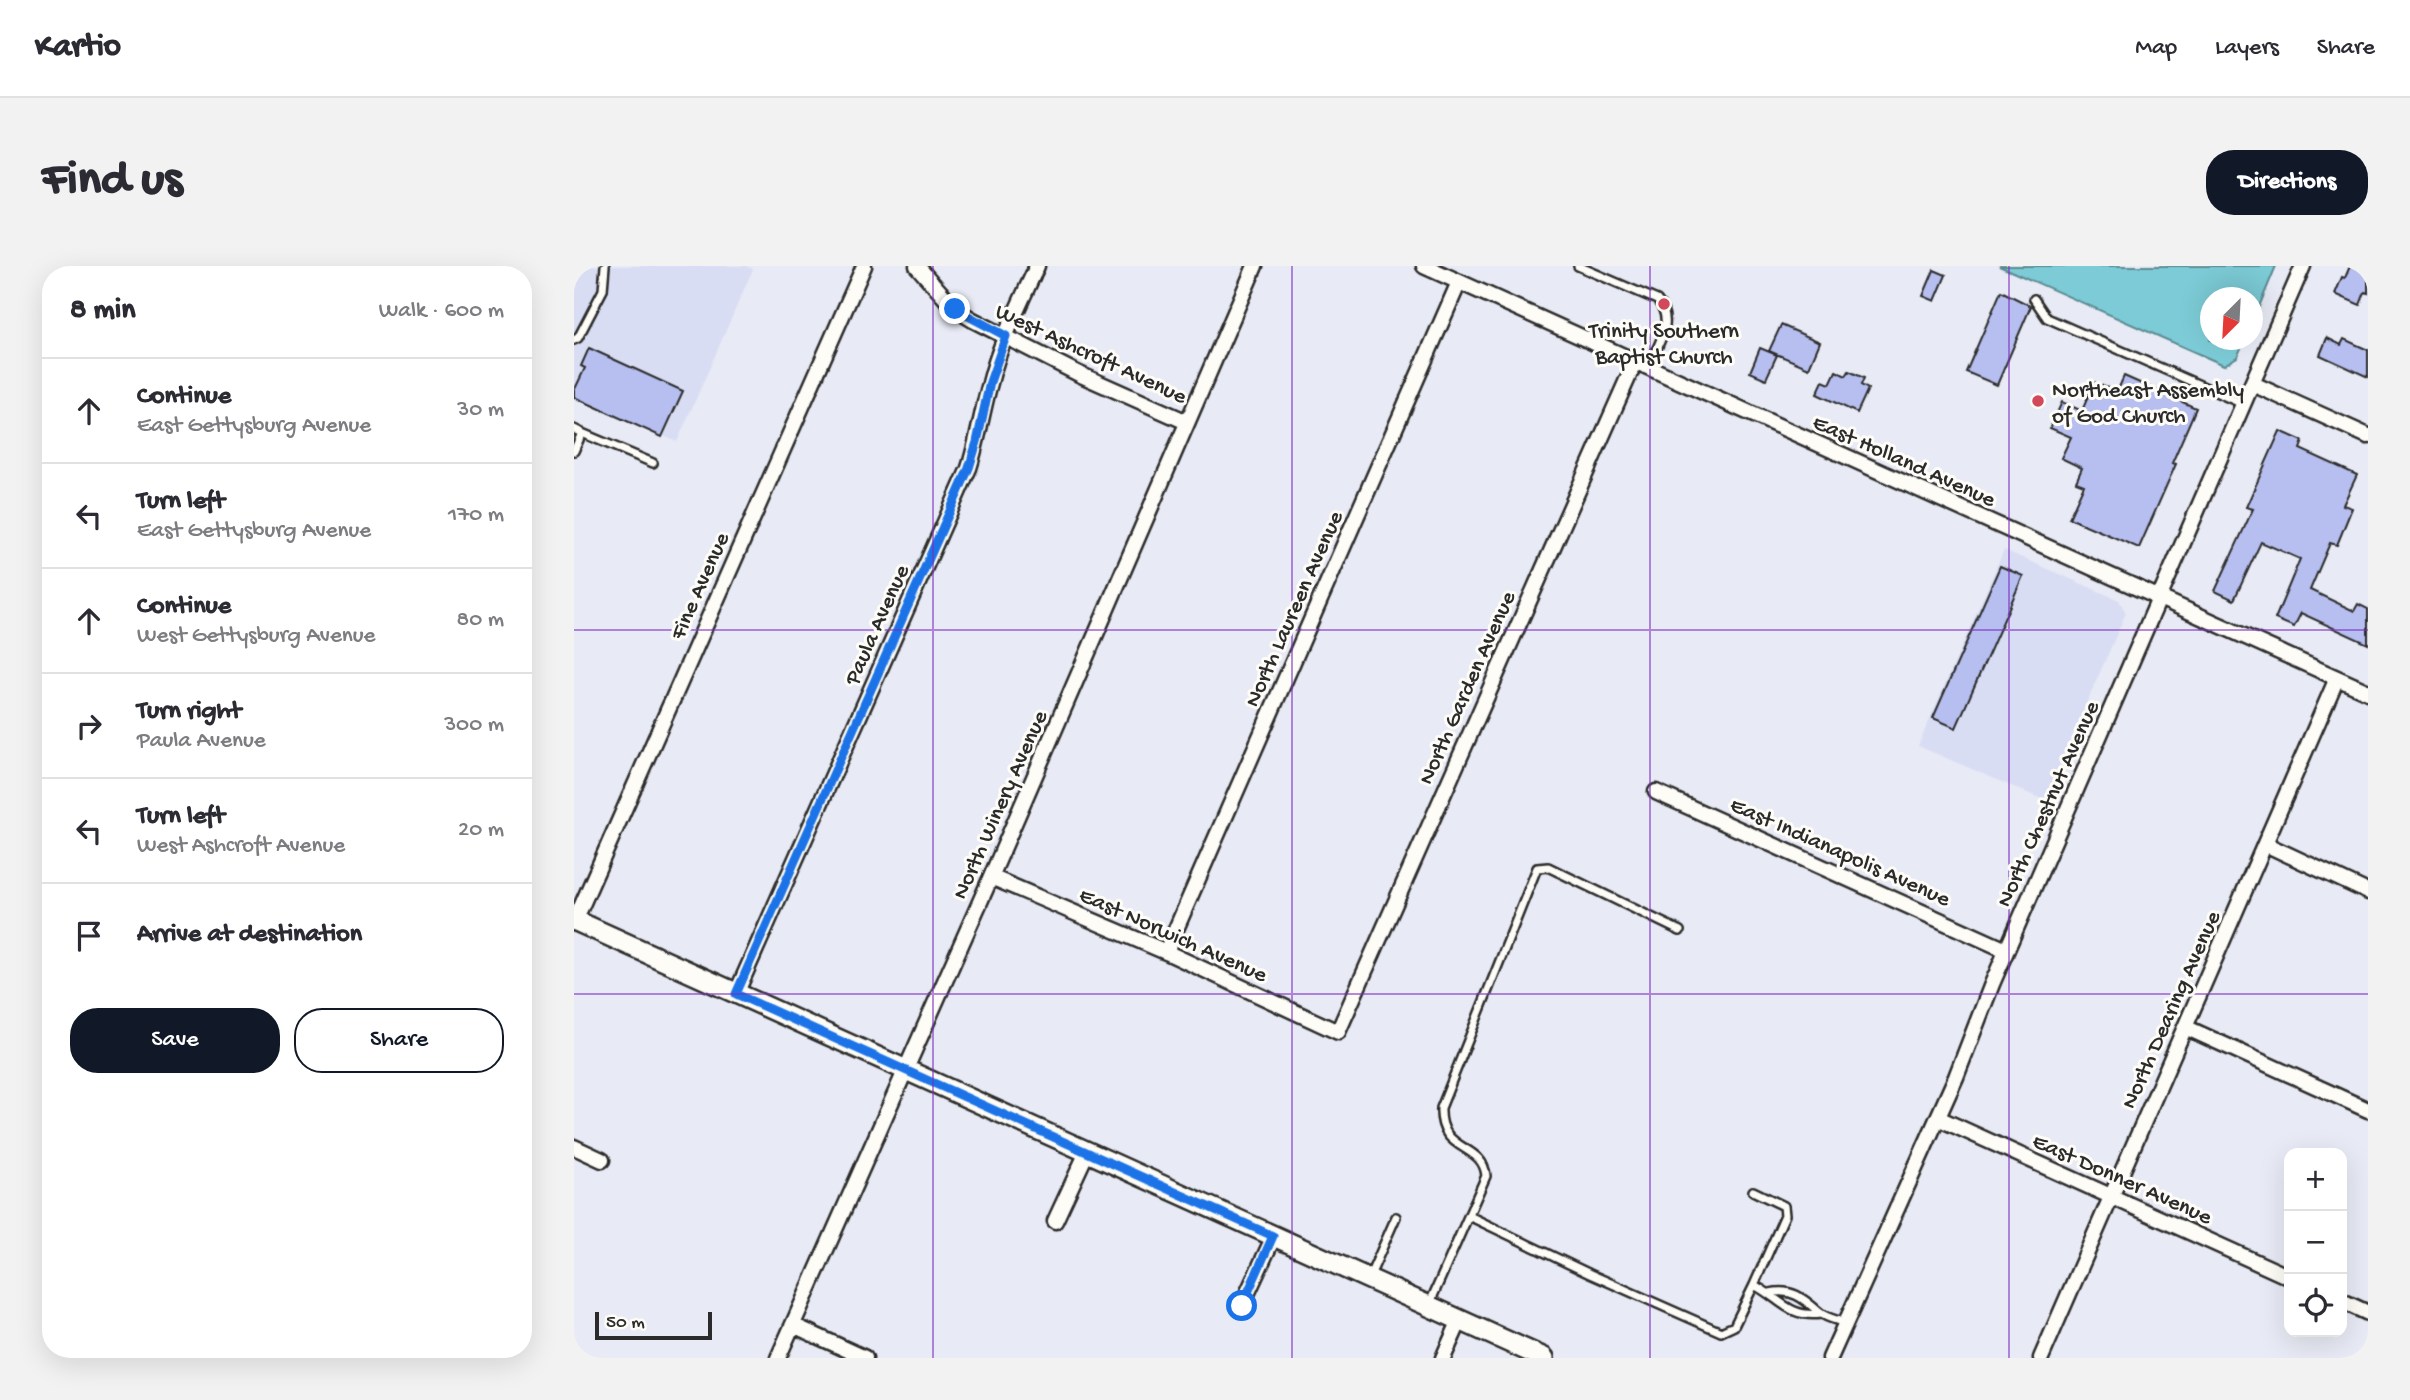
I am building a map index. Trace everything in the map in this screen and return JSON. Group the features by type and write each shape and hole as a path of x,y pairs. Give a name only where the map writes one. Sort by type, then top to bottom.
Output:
{"street":[{"name":"Fine Avenue","path":"574,921 864,266"},
{"name":"West Ashcroft Avenue","path":"917,266 955,309 1079,374 1187,422"},
{"name":"Paula Avenue","path":"736,994 969,468 990,382 1006,336 1037,266"},
{"name":"North Winery Avenue","path":"778,1358 991,877 1255,266"},
{"name":"East Holland Avenue","path":"1424,266 2368,692"},
{"name":"North Chestnut Avenue","path":"1830,1358 1938,1118 2006,950 2303,266"},
{"name":"North Laureen Avenue","path":"1166,952 1459,282"},
{"name":"North Garden Avenue","path":"1338,1032 1641,365"},
{"path":"2253,384 2368,436"},
{"name":"North Dearing Avenue","path":"2041,1358 2337,678"},
{"name":"East Indianapolis Avenue","path":"1656,792 2006,950"},
{"path":"2265,844 2368,892"},
{"name":"East Norwich Avenue","path":"991,877 1166,952 1338,1032"},
{"path":"574,921 1544,1358"},
{"path":"2185,1027 2368,1110"},
{"name":"East Donner Avenue","path":"1938,1118 2284,1276"},
{"path":"574,1147 602,1160"},
{"path":"1055,1221 1087,1152"},
{"path":"1242,1306 1273,1236"},
{"path":"2347,1303 2368,1313"},
{"path":"1443,1358 1460,1320"},
{"path":"793,1325 865,1358"}],"lane":[{"path":"574,340 578,338 603,290 605,266"},
{"path":"1578,266 1657,300 1664,309 1667,320 1665,328 1641,365"},
{"path":"2034,299 2046,318 2244,404"},
{"path":"574,429 653,463"},
{"path":"574,451 582,433"},
{"path":"1428,1306 1486,1176 1480,1159 1454,1143 1445,1132 1440,1119 1440,1108 1536,868 1548,867 1680,931"},
{"path":"1469,1216 1721,1332 1734,1326 1785,1215 1784,1206 1752,1191"},
{"path":"1369,1279 1396,1217"},
{"path":"1754,1285 1770,1293 1776,1302 1805,1316 1821,1314"},
{"path":"1770,1293 1784,1290 1811,1303 1821,1314 1845,1323"}],"shaded area":[{"path":"574,266 746,266 753,269 677,442 574,396"},
{"path":"2004,550 2119,600 2126,613 2044,800 1918,746"}],"water":[{"path":"1999,266 2276,266 2263,297 2263,287 2200,287 2200,350 2240,350 2237,357 2224,365"}],"building":[{"path":"2350,266 2368,266 2368,293 2365,292 2360,305 2335,294"},
{"path":"1934,270 1946,275 1935,301 1923,296"},
{"path":"2001,291 2031,306 1997,385 1966,372"},
{"path":"1781,325 1820,342 1809,368 1769,351"},
{"path":"2327,338 2341,345 2344,339 2368,350 2368,377 2320,355"},
{"path":"589,348 683,391 662,437 574,397 574,391 585,368 581,366"},
{"path":"1760,348 1777,355 1766,379 1750,372"},
{"path":"1836,371 1846,376 1849,371 1864,378 1861,385 1868,389 1857,413 1817,394 1823,381 1830,384"},
{"path":"2124,376 2196,408 2172,463 2176,464 2139,548 2069,518 2084,485 2076,482 2082,468 2061,458 2071,437 2050,428 2062,402 2082,411 2094,382 2117,392"},
{"path":"2280,431 2303,441 2300,449 2357,475 2343,505 2352,508 2337,545 2330,543 2310,590 2354,611 2358,604 2368,609 2368,644 2301,613 2294,627 2275,619 2300,559 2261,542 2234,600 2215,591 2253,509 2246,507"},
{"path":"2000,566 2023,576 1956,728 1933,718"}],"place":[{"name":"Trinity Southern Baptist Church","path":"1664,304"},
{"name":"Northeast Assembly of God Church","path":"2038,401"}],"route":[{"path":"955,309 1006,336 990,382 969,468 736,994 1273,1236 1242,1306"}]}
